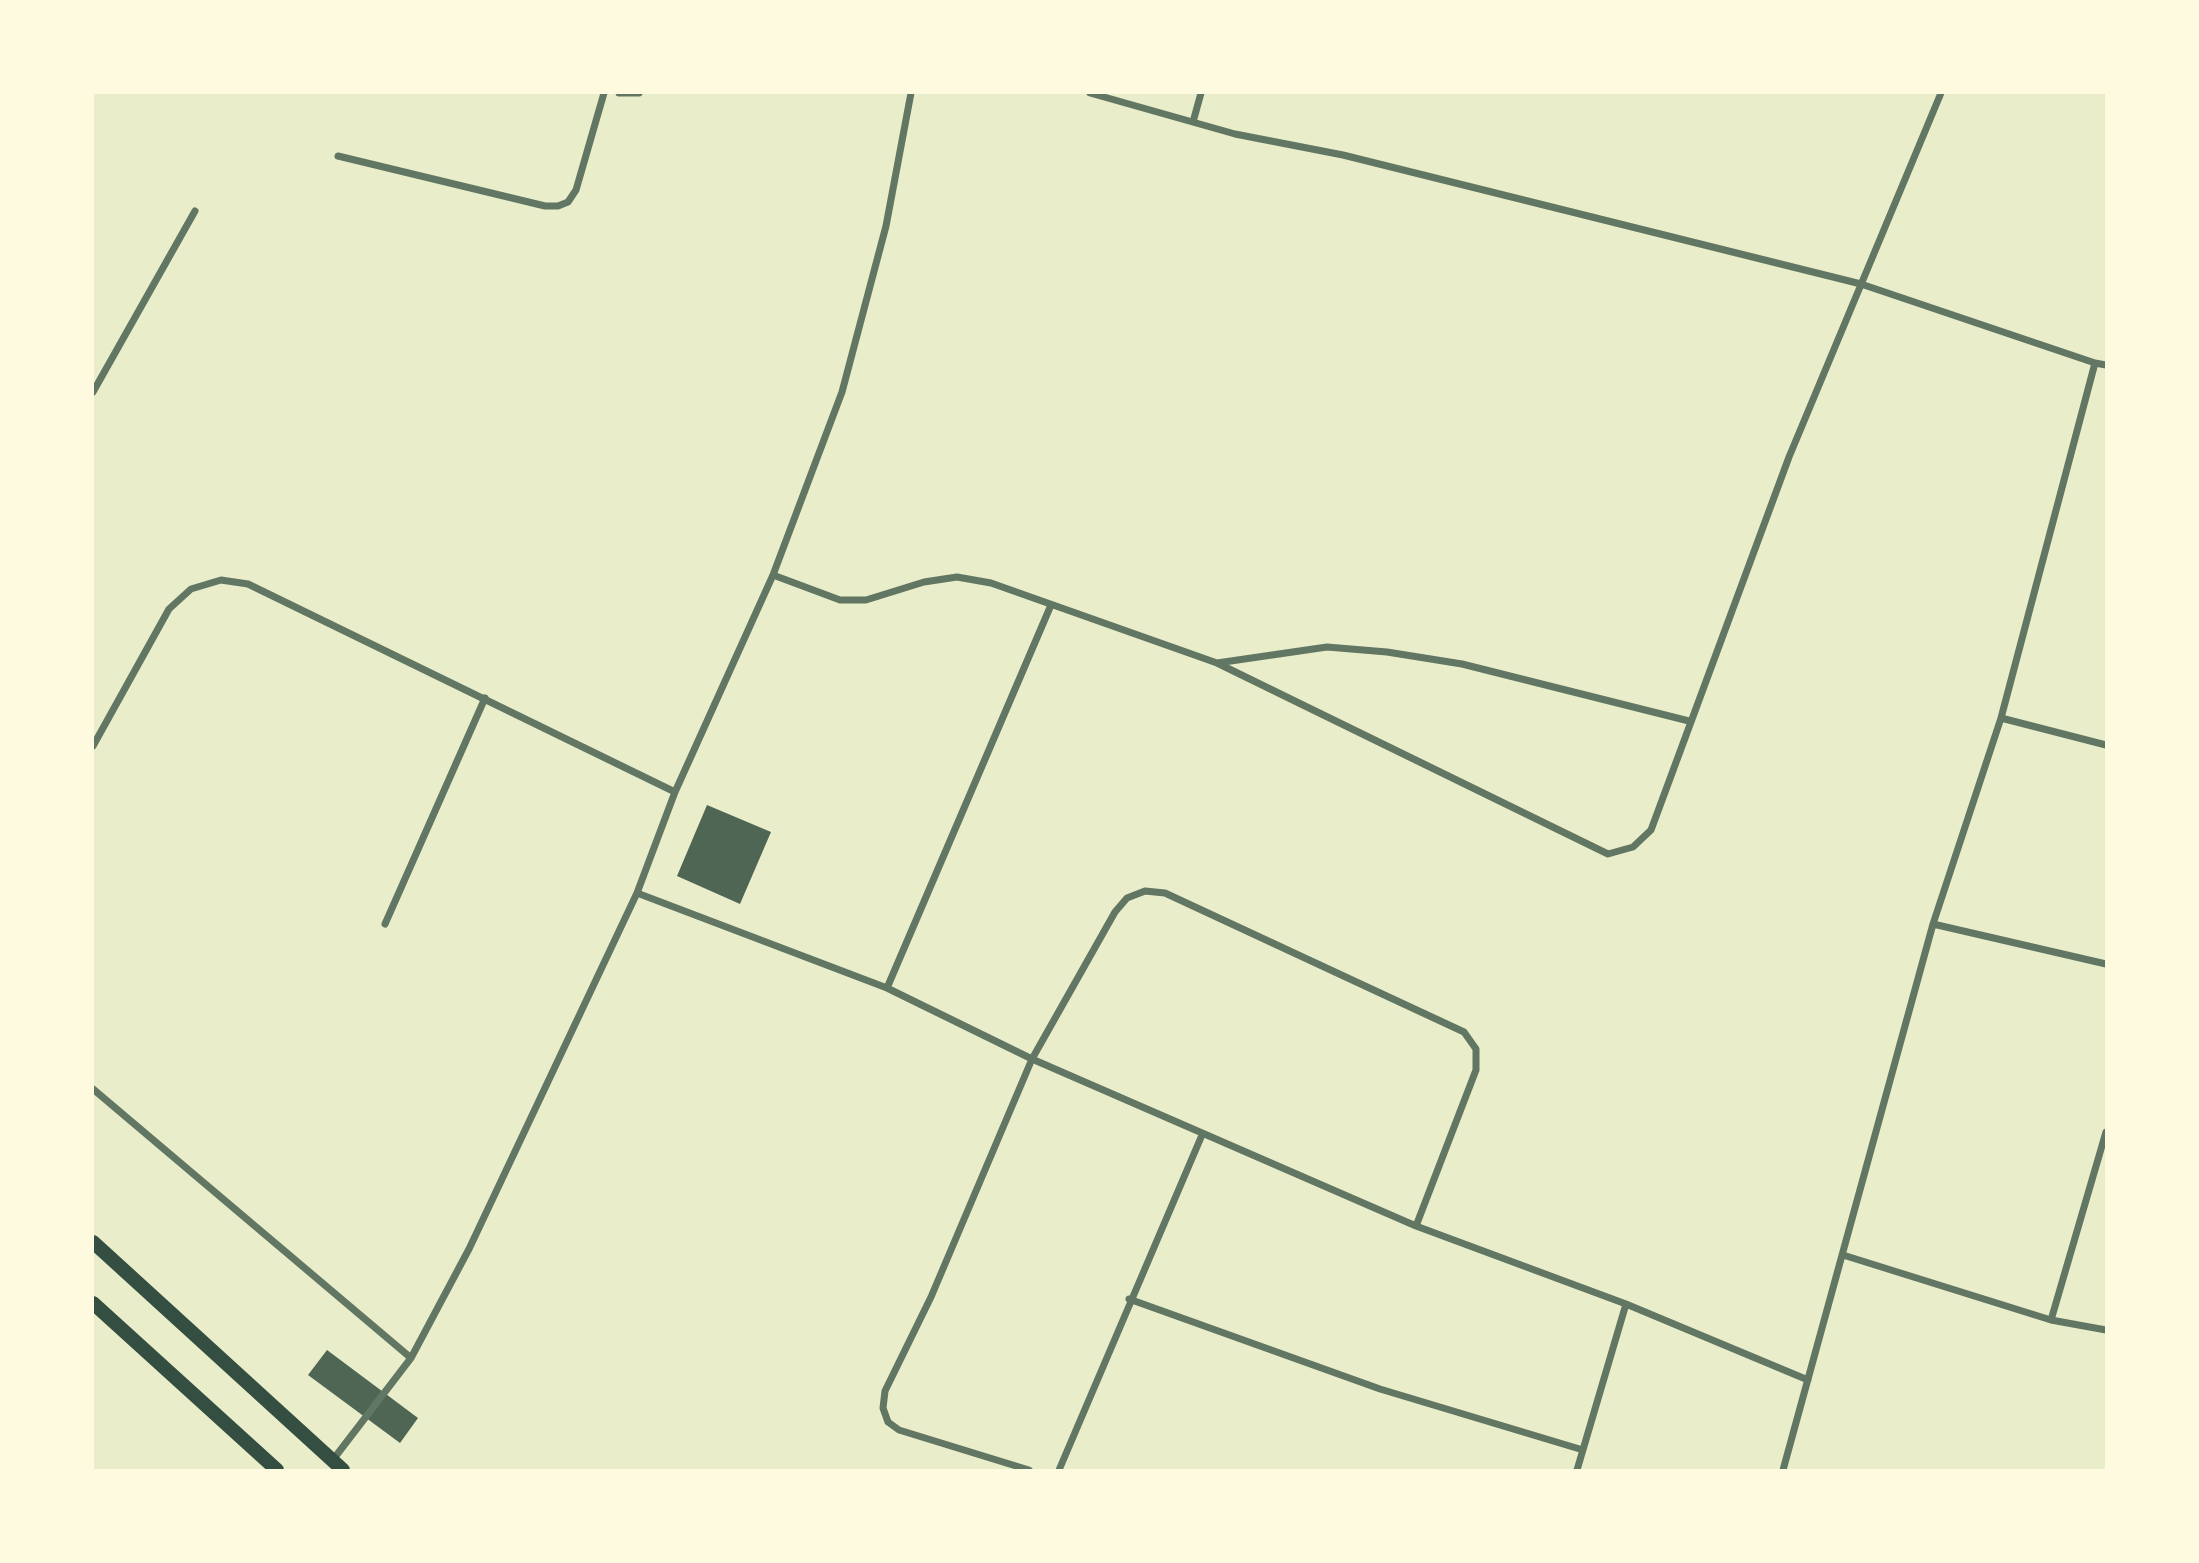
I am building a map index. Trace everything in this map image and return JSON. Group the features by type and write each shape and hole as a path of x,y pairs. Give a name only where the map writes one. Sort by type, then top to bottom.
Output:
{"main road":[{"path":"93,1242 337,1466"},
{"path":"93,1303 276,1470"}],"street":[{"path":"338,156 545,206 558,206 568,202 576,190 604,93"},
{"path":"619,93 639,93"},
{"path":"337,1466 411,1358 470,1249 637,893 675,792 773,575 842,392 886,226 911,93"},
{"path":"1090,93 1235,134 1343,155 1861,284 2106,365"},
{"path":"1193,122 1201,93"},
{"path":"773,575 840,600 866,600 924,582 957,577 991,583 1217,663 1608,854 1633,847 1651,830 1689,721 1789,457 1941,93"},
{"path":"93,392 195,211"},
{"path":"1783,1470 1933,924 2001,718 2095,363"},
{"path":"93,746 169,609 191,589 221,580 248,584 675,792"},
{"path":"887,988 1051,605"},
{"path":"1217,663 1327,647 1387,652 1462,664 1689,721"},
{"path":"385,923 485,698"},
{"path":"2001,718 2106,745"},
{"path":"1029,1470 900,1430 888,1422 883,1408 885,1391 936,1284 1032,1059 1115,912 1127,898 1145,891 1165,893 1464,1032 1476,1049 1476,1070 1416,1226"},
{"path":"637,893 887,988 1032,1059 1416,1226 1626,1304 1808,1380"},
{"path":"1933,924 2106,964"},
{"path":"93,1089 411,1358"},
{"path":"2052,1320 2106,1132"},
{"path":"1059,1470 1129,1299 1202,1135"},
{"path":"1843,1255 2052,1320 2106,1329"},
{"path":"1129,1299 1380,1389 1583,1450"},
{"path":"1577,1470 1626,1304"}],"building":[{"path":"707,805 771,832 740,904 677,876"},
{"path":"327,1350 418,1418 400,1443 308,1375"}]}
